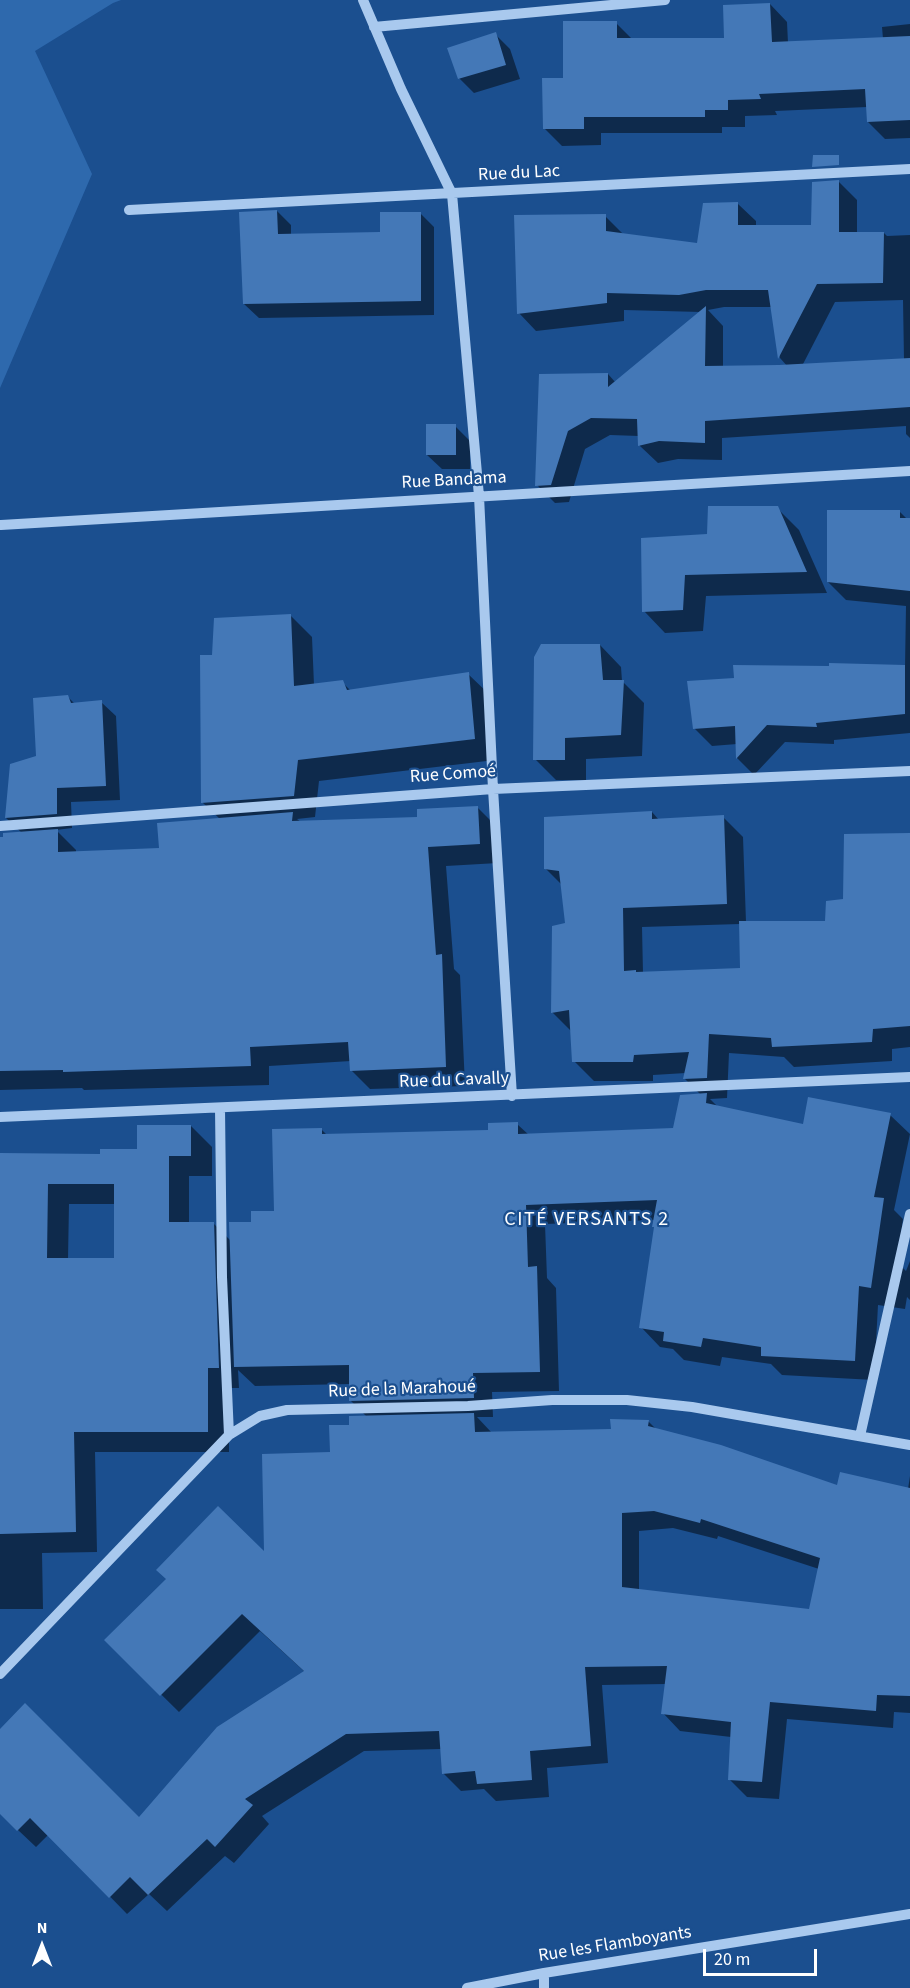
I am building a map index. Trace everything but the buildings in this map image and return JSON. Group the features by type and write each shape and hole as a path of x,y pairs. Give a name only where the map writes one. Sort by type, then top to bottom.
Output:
{"street":[{"path":"363,0 401,89 452,194 479,496 493,789 512,1096"},
{"path":"374,27 665,0"},
{"name":"Rue du Lac","path":"129,210 910,169"},
{"name":"Rue Bandama","path":"1,525 910,471"},
{"name":"Rue Comoé","path":"0,826 493,789 910,771"},
{"name":"Rue du Cavally","path":"0,1117 910,1077"},
{"path":"220,1108 222,1277 229,1435"},
{"path":"860,1436 910,1214"},
{"name":"Rue de la Marahoué","path":"0,1674 229,1435 260,1416 287,1410 468,1406 552,1400 627,1400 692,1407 910,1445"},
{"name":"Rue les Flamboyants","path":"467,1988 544,1973 910,1914"},
{"path":"544,1973 544,1988"}],"shaded area":[{"path":"0,0 121,0 35,51 92,174 0,388"}],"district":[{"name":"CITÉ VERSANTS 2","path":"587,1221"}]}
